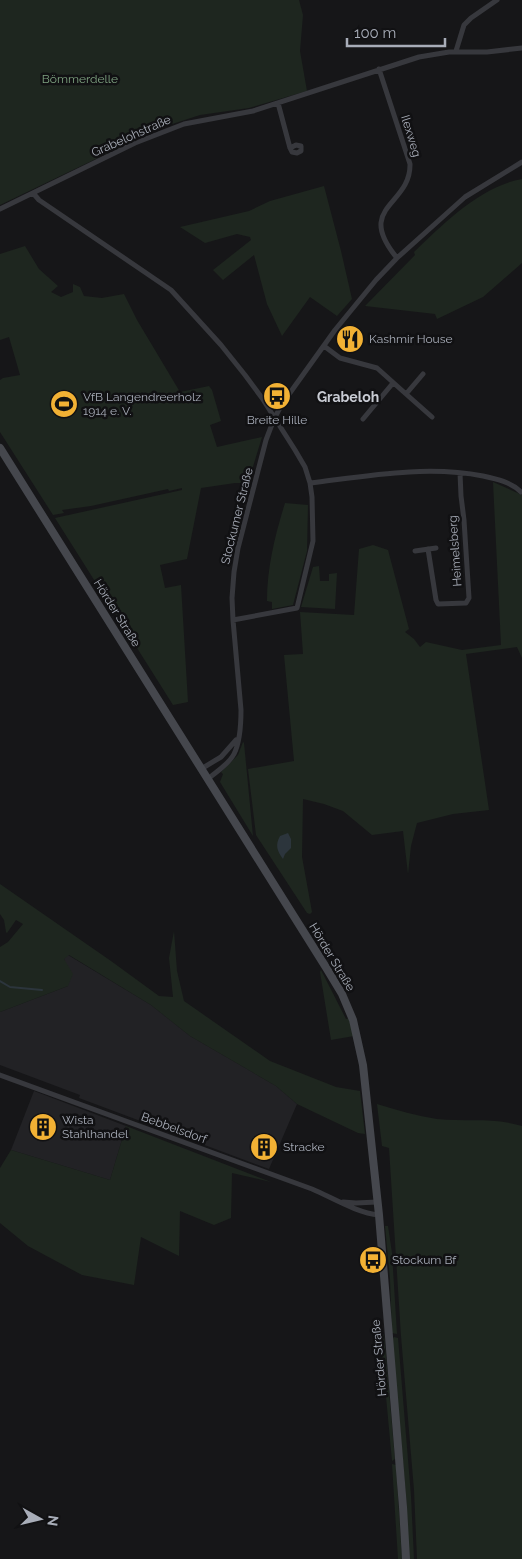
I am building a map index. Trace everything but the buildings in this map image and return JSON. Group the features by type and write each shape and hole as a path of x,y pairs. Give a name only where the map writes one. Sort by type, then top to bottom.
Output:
{"main road":[{"name":"Hörder Straße","path":"0,448 327,969 345,1000 353,1020 359,1041 378,1202 406,1559"}],"street":[{"path":"456,52 464,25 497,0"},
{"name":"Grabelohstraße","path":"0,209 162,131 184,124 253,111 418,56 522,48"},
{"name":"Ilexweg","path":"379,69 410,164 406,181 384,212 381,220 383,237 397,258"},
{"path":"278,103 290,148"},
{"name":"Stockumer Straße","path":"208,779 232,758 238,738 241,710 233,620 233,582 237,554 266,440 280,407 324,346 376,280 397,258 465,197 522,162"},
{"path":"33,193 39,200 171,290 233,360 262,398 300,458 310,483 312,497 312,547 297,608 233,620"},
{"path":"324,346 340,358 377,368 432,416"},
{"path":"406,394 423,374"},
{"path":"362,419 394,383"},
{"path":"310,483 414,471 460,473 500,480 516,486 521,492"},
{"name":"Heimelsberg","path":"428,549 438,604 467,602 469,598 464,520 460,496 460,473"},
{"name":"Heimelsberg","path":"415,551 436,548"},
{"path":"201,769 225,753 238,738"},
{"name":"Bebbelsdorf","path":"0,1075 312,1189 341,1201 355,1210 379,1215"},
{"name":"Bebbelsdorf","path":"341,1201 356,1203 378,1202"}],"shaded area":[{"path":"288,833 291,839 291,848 283,859 277,845 280,836"},
{"path":"68,955 151,1005 190,1036 276,1086 297,1104 269,1169 79,1098 80,1095 0,1065 0,1012 68,986 64,958"},
{"path":"34,1091 126,1126 110,1180 11,1150"}],"green space":[{"name":"Bömmerdelle","path":"0,0 299,0 303,15 300,51 307,91 249,108 200,115 160,128 0,205"},
{"path":"522,179 522,263 483,297 437,319 435,314 365,306 415,255 414,252 450,218 492,189"},
{"path":"324,186 352,299 337,316 310,297 282,336 267,304 254,255 223,280 213,270 251,240 250,237 237,234 205,243 180,227 249,211 270,201"},
{"path":"25,246 39,269 58,286 51,292 61,297 73,292 73,284 80,287 84,296 102,298 124,294 137,320 180,392 209,386 212,390 221,421 210,425 217,447 262,437 248,483 201,488 187,559 160,565 165,588 181,585 188,702 173,705 55,518 182,490 182,488 169,491 168,489 91,506 62,510 64,513 53,515 0,432 0,380 20,375 9,337 0,340 0,254"},
{"path":"493,482 522,495 522,658 517,647 466,654 489,810 453,814 417,823 411,846 408,874 403,831 372,835 343,811 303,799 302,857 312,912 310,914 307,913 256,835 248,769 294,761 284,655 303,654 300,612 354,615 359,549 373,545 388,550 409,629 405,632 420,647 426,642 462,650 501,645"},
{"path":"285,503 308,505 307,551 293,605 272,609 272,602 267,601 268,576 275,539"},
{"path":"319,566 320,581 329,581 329,574 337,573 335,609 301,607 313,567"},
{"path":"243,742 253,836 220,782 223,774 221,772 238,755"},
{"path":"0,884 159,996 173,997 169,958 174,931 177,971 184,1001 270,1061 336,1087 360,1091 365,1134 358,1133 297,1104 276,1086 190,1036 151,1005 69,955 64,959 73,974 68,986 0,1012 0,947 8,942 23,924 16,920 6,932 4,920 0,914"},
{"path":"321,970 346,1019 349,1018 354,1036 331,1040"},
{"path":"377,1104 414,1115 437,1119 490,1121 522,1126 522,1559 417,1559 414,1490 401,1336 389,1148 382,1146"},
{"path":"126,1126 271,1182 232,1173 231,1218 214,1225 180,1211 179,1256 141,1237 134,1285 82,1275 28,1246 0,1223 0,1168 11,1150 110,1180"},
{"path":"385,1226 388,1226 392,1253 397,1334 392,1333 390,1279"},
{"path":"380,1332 384,1335 395,1459 392,1461"},
{"path":"394,1337 398,1338 411,1496 414,1559 409,1559 406,1495 392,1340"},
{"path":"392,1464 396,1465 402,1559 398,1559"}],"waterway":[{"path":"0,981 10,987 42,990"}],"place":[{"name":"Kashmir House","path":"350,339"},
{"name":"Breite Hille","path":"277,396"},
{"name":"VfB Langendreerholz 1914 e. V.","path":"64,404"},
{"name":"Wista Stahlhandel","path":"43,1127"},
{"name":"Stracke","path":"264,1147"},
{"name":"Stockum Bf","path":"373,1260"}],"district":[{"name":"Grabeloh","path":"348,397"}]}
